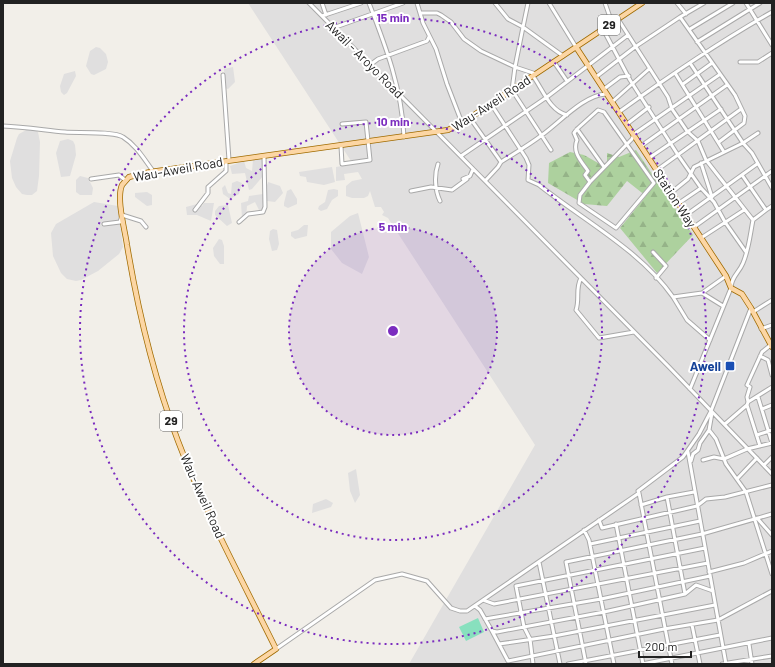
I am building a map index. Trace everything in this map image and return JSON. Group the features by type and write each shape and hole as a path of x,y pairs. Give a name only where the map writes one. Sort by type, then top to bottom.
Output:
{"main road":[{"name":"Wau-Aweil Road","path":"276,649 209,512 170,417 140,312 122,215 121,187 125,180 135,175 153,171 448,130 470,118 642,3"},
{"name":"Station Way","path":"576,47 672,192 726,276 731,288 742,294 771,345"},
{"path":"254,664 276,649"}],"street":[{"name":"Awail - Aroyo Road","path":"309,3 324,16 333,28 462,156 711,412 725,424 772,474"},
{"path":"322,3 324,16 361,3"},
{"path":"370,3 389,55 399,94 404,137"},
{"path":"333,28 402,3"},
{"path":"417,3 429,37 436,49 447,84 462,123"},
{"path":"495,3 508,19 523,27 563,56"},
{"path":"528,3 515,67 512,90 552,150"},
{"path":"549,3 576,47"},
{"path":"605,3 612,23"},
{"path":"678,3 686,14"},
{"path":"596,76 635,47 704,3"},
{"path":"690,29 733,3"},
{"path":"746,3 772,45"},
{"path":"697,42 760,3"},
{"path":"619,112 658,83 772,12"},
{"path":"420,13 437,13 441,15 451,22 464,39 481,51 535,75 554,109 567,115"},
{"path":"680,17 690,29 704,53 735,96 745,116 744,123 719,142"},
{"path":"618,19 668,97 672,109 687,131 698,140 706,160 753,220"},
{"path":"603,29 618,60 678,155 701,188 714,202 725,222 746,252"},
{"path":"462,156 526,110 547,97 628,35"},
{"path":"370,65 378,59 427,41 429,37"},
{"path":"740,62 758,62 772,53"},
{"path":"554,62 567,82"},
{"path":"690,63 743,143 752,153 772,188"},
{"path":"683,84 712,63"},
{"path":"612,102 649,69"},
{"path":"675,73 724,152"},
{"path":"590,182 584,175 588,171 575,153 574,147 577,140 574,133 598,110 601,110 626,143 654,183 616,228 579,203 580,195 626,143 632,139 634,134 719,75"},
{"path":"195,210 208,193 208,187 226,171 227,161 223,76"},
{"path":"485,181 501,162 542,135 567,115 605,91 620,77 629,76"},
{"path":"641,146 680,120 727,85"},
{"path":"491,104 521,149 529,165 528,180 539,185 606,234 656,278 673,298 687,320 710,340"},
{"path":"627,124 649,107"},
{"path":"649,158 704,119 721,109"},
{"path":"657,170 728,120 741,109"},
{"path":"470,118 501,162"},
{"path":"340,146 342,164 370,160 366,122 342,124"},
{"path":"3,126 36,127 89,134 116,133 122,136 135,148 153,171"},
{"path":"577,129 604,167"},
{"path":"672,192 688,179 694,166 743,143 758,133"},
{"path":"239,222 248,214 263,212 265,207 264,156"},
{"path":"700,163 710,197"},
{"path":"438,164 436,170 436,188 437,196 440,201"},
{"path":"686,215 757,164"},
{"path":"411,191 420,188 452,190 474,169"},
{"path":"694,227 772,171"},
{"path":"91,179 120,175 125,180"},
{"path":"742,175 766,210"},
{"path":"679,204 701,188"},
{"path":"690,389 731,288 731,280 742,265 753,220 772,206"},
{"path":"701,238 744,210"},
{"path":"104,224 120,222 122,215 140,221 146,227"},
{"path":"653,252 666,266 656,278"},
{"path":"673,298 702,293 726,276"},
{"path":"581,278 577,290 578,297 576,310 599,338 634,332"},
{"path":"702,293 723,306"},
{"path":"276,649 375,580 402,574 427,581 455,610 464,612 484,600 639,493 638,491 674,466 688,452 711,412 752,310 771,301"},
{"path":"761,329 772,324"},
{"path":"760,446 748,403 747,397 750,387 747,385 760,356 771,345"},
{"path":"760,356 768,360 772,375"},
{"path":"725,424 748,403 772,387"},
{"path":"703,460 714,457 724,459 772,443 770,430 758,396"},
{"path":"762,409 772,405"},
{"path":"691,462 693,454 698,450 700,443 709,430 711,412"},
{"path":"709,430 716,439 724,459 746,492 756,518 772,574"},
{"path":"757,435 770,430"},
{"path":"688,452 691,462 696,506 700,520 723,649 724,664 751,658 772,656"},
{"path":"764,465 772,457"},
{"path":"737,479 757,458"},
{"path":"599,520 602,528 696,506 706,499 725,497 772,487"},
{"path":"641,505 667,497 694,492"},
{"path":"639,493 663,615 667,645 672,664"},
{"path":"667,497 685,594"},
{"path":"586,662 566,562 702,534 772,514"},
{"path":"756,518 772,535"},
{"path":"590,544 700,520"},
{"path":"616,524 620,537 643,664 749,644 772,638"},
{"path":"584,530 590,544 596,570 614,664"},
{"path":"533,664 530,639 524,627 516,586 705,548"},
{"path":"709,572 744,563 772,551"},
{"path":"539,562 560,664"},
{"path":"484,600 494,604 708,563"},
{"path":"486,619 601,599 710,576"},
{"path":"492,631 497,632 660,600 685,594 696,585 712,590"},
{"path":"475,606 486,619 508,661 664,629 718,620 772,591"},
{"path":"499,644 554,636 715,606"},
{"path":"692,625 700,664"},
{"path":"568,664 586,662 612,655 720,635"},
{"path":"749,644 752,664"}],"shaded area":[{"path":"248,3 772,3 772,664 409,664 535,445 388,218 382,215 384,212 381,207 375,207 370,191 368,196 364,198 352,198 346,196 346,186 352,181 362,179 358,172 344,174 345,180 336,181 336,167 353,164"},
{"path":"96,47 100,48 106,54 108,62 106,69 94,75 91,74 86,66 90,51"},
{"path":"233,67 235,82 228,89 225,88 224,69"},
{"path":"75,71 76,76 67,93 64,95 61,92 60,86 64,74"},
{"path":"28,129 33,129 38,132 40,142 37,191 32,195 22,194 16,187 12,178 10,161 19,134"},
{"path":"68,139 73,141 75,145 76,155 70,176 61,177 56,153 60,141"},
{"path":"262,159 263,176 252,189 249,190 245,173 232,174 230,166 244,161 246,168 252,171 253,160"},
{"path":"332,167 335,182 324,185 307,182 306,177 300,176 299,172"},
{"path":"80,176 88,178 93,188 92,195 80,195 76,192 76,180"},
{"path":"237,181 242,183 239,194 230,199 223,194 222,188 225,185 228,193 231,194 232,183"},
{"path":"268,182 280,186 283,193 275,202 267,201 266,188"},
{"path":"291,189 297,199 297,204 288,208 284,206 284,203 287,191"},
{"path":"328,190 338,190 338,196 332,200 327,209 321,211 318,209 319,206 325,202"},
{"path":"147,192 152,195 152,205 147,206 135,197 135,193"},
{"path":"263,194 267,208 259,210 255,202 247,206 246,219 242,218 241,203 248,201 249,196"},
{"path":"94,202 118,206 123,247 119,254 98,271 81,280 76,281 67,279 61,273 53,256 51,233 56,224"},
{"path":"204,203 214,203 211,221 197,215 187,215 186,207 197,204 202,206"},
{"path":"228,205 232,223 227,226 215,215 215,211 219,206"},
{"path":"358,213 369,257 362,274 342,263 331,249 331,232 350,216"},
{"path":"304,225 308,225 307,236 295,239 291,236 291,232 298,230"},
{"path":"273,229 277,230 279,244 277,250 272,251 269,239 270,231"},
{"path":"219,239 222,240 224,246 224,264 220,264 214,256 213,248"},
{"path":"356,469 360,495 355,503 350,491 348,473"},
{"path":"326,499 333,503 331,507 312,513 313,504"}],"green space":[{"path":"636,150 693,235 657,273 620,228 646,196 627,181 607,206 584,204 548,183 549,163 570,152 584,155 607,168 607,153 619,157"},
{"path":"478,618 484,632 466,641 459,627"}],"place":[{"name":"Aweil","path":"730,366"}]}
